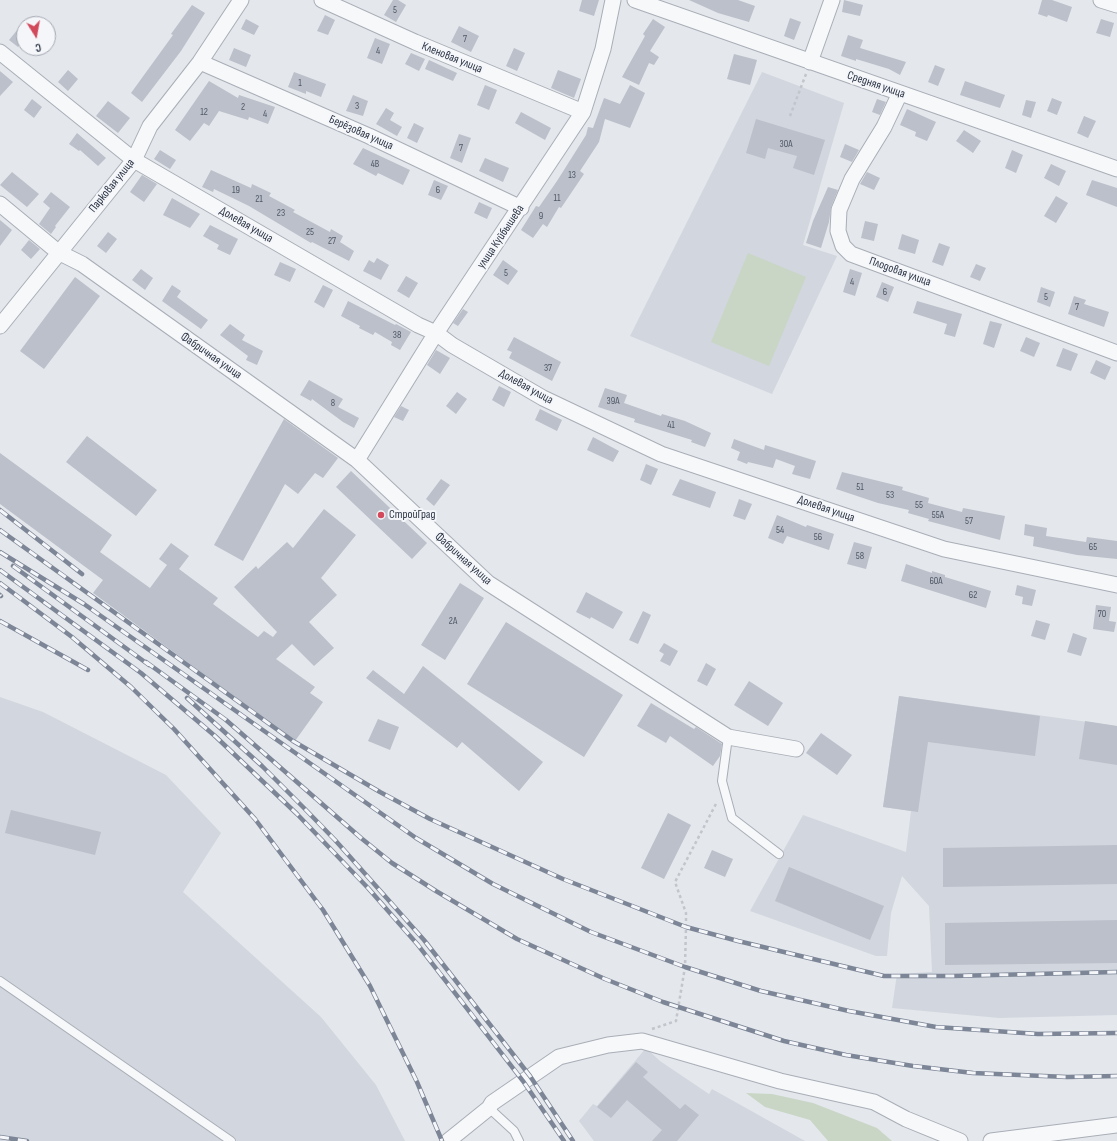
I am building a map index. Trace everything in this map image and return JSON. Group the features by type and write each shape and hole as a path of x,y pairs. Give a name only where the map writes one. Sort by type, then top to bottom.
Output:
{"street":[{"name":"Парковая улица","path":"0,326 58,252 134,160 150,126 200,62 241,0"},
{"name":"Кленовая улица","path":"322,0 415,42 583,112"},
{"name":"улица Куйбышева","path":"357,460 436,333 521,208 583,112 603,49 613,0"},
{"name":"Средняя улица","path":"635,0 1117,169"},
{"path":"810,62 832,0"},
{"path":"1101,0 1117,5"},
{"name":"Долевая улица","path":"0,52 134,160 418,325 436,333 452,345 543,398 662,454 944,549 1117,585"},
{"name":"Берёзовая улица","path":"200,62 369,136 521,208"},
{"name":"Плодовая улица","path":"900,93 884,127 852,179 839,210 838,231 844,246 851,254 1117,352"},
{"name":"Фабричная улица","path":"0,204 58,252 82,264 357,460 488,583 728,737 796,748"},
{"path":"448,1141 489,1108 492,1103 559,1057 608,1045 642,1041 780,1081 874,1102 906,1119 960,1141"},
{"path":"991,1141 1117,1125"}],"lane":[{"path":"728,737 722,781 732,818 779,854"},
{"path":"0,981 231,1141"},
{"path":"489,1108 514,1131 519,1141"}],"path":[{"path":"790,116 810,62"},
{"path":"649,1030 676,1021 685,967 686,913 676,882 724,789"}],"shaded area":[{"path":"762,72 844,103 803,245 837,256 772,394 630,336"},
{"path":"899,696 1117,726 1117,1015 999,1018 892,1008 897,974 932,972 929,906 902,876 891,913 887,956 876,956 750,911 803,815 906,852 911,811 883,807"},
{"path":"0,697 43,712 166,775 221,833 183,892 321,1017 376,1085 405,1141 0,1141"},
{"path":"646,1048 660,1061 709,1094 712,1089 805,1141 594,1141 579,1121 593,1104 597,1106"}],"green space":[{"path":"748,253 806,277 769,366 711,342"},
{"path":"746,1093 772,1094 813,1103 877,1128 892,1141 828,1141 810,1120 765,1107"}],"building":[{"path":"393,0 398,0 406,5 396,22 384,15"},
{"path":"582,0 599,0 594,16 579,11"},
{"path":"689,0 738,0 755,6 749,22 718,13"},
{"path":"844,0 863,5 860,16 842,12"},
{"path":"1042,0 1052,0 1072,7 1067,22 1048,15 1047,17 1038,14"},
{"path":"192,5 205,13 181,51 142,102 131,93 173,35 171,34"},
{"path":"325,15 335,20 328,35 317,31"},
{"path":"790,18 801,22 794,40 784,36"},
{"path":"246,19 259,26 254,35 241,29"},
{"path":"653,19 665,27 650,51 659,57 654,65 649,63 639,85 622,77 645,36 643,34"},
{"path":"1101,19 1114,23 1110,37 1096,33"},
{"path":"459,26 479,36 471,52 451,42"},
{"path":"16,31 16,45 9,40"},
{"path":"848,35 863,40 860,48 906,62 900,75 889,69 841,56"},
{"path":"375,38 390,44 382,64 367,58"},
{"path":"234,48 251,55 246,67 229,60"},
{"path":"514,48 525,53 517,71 506,66"},
{"path":"411,53 425,59 419,71 405,64"},
{"path":"734,54 757,60 750,85 727,79"},
{"path":"429,60 457,73 453,81 425,69"},
{"path":"935,65 945,69 938,86 928,82"},
{"path":"68,70 78,79 68,91 58,82"},
{"path":"558,70 581,79 574,98 551,88"},
{"path":"0,71 13,82 0,96"},
{"path":"294,72 326,84 321,97 306,91 306,94 288,87"},
{"path":"209,81 238,98 239,95 275,107 268,124 249,117 248,120 219,111 209,126 204,123 190,141 175,130"},
{"path":"965,81 1005,95 1000,108 960,95"},
{"path":"485,85 497,90 489,110 477,105"},
{"path":"630,85 645,93 630,128 605,119 599,142 580,171 584,174 561,208 559,207 547,227 543,224 533,238 521,230 536,206 539,207 557,181 586,135 588,127 593,128 604,98 620,104"},
{"path":"353,95 368,101 363,116 346,111"},
{"path":"1052,98 1062,102 1057,115 1047,111"},
{"path":"32,99 42,107 34,118 24,110"},
{"path":"877,99 886,102 880,115 872,112"},
{"path":"1026,100 1036,102 1031,118 1022,115"},
{"path":"108,101 130,118 118,133 96,116"},
{"path":"386,108 394,113 390,120 402,127 397,136 376,124"},
{"path":"907,109 936,122 927,141 915,136 916,132 900,125"},
{"path":"521,112 551,128 545,140 515,123"},
{"path":"1084,116 1096,121 1088,138 1077,133"},
{"path":"756,119 825,140 814,175 793,168 797,156 768,148 765,159 746,153"},
{"path":"414,123 424,128 417,143 407,138"},
{"path":"964,130 981,141 973,153 956,141"},
{"path":"77,133 106,158 98,166 80,150 79,151 69,144"},
{"path":"459,134 471,138 462,163 450,158"},
{"path":"845,144 859,150 852,162 840,157"},
{"path":"363,148 410,170 403,185 378,173 376,176 353,164"},
{"path":"160,150 176,160 170,169 154,159"},
{"path":"1012,150 1023,155 1016,173 1005,168"},
{"path":"485,158 509,168 503,182 479,171"},
{"path":"1051,164 1066,171 1059,186 1044,178"},
{"path":"211,170 251,188 252,184 271,193 269,196 295,210 293,212 330,232 331,229 343,236 340,242 354,251 349,261 312,242 311,243 249,206 214,189 213,192 202,187"},
{"path":"12,172 39,194 27,207 0,185"},
{"path":"867,172 880,178 874,190 860,184"},
{"path":"142,175 157,184 144,202 130,192"},
{"path":"434,180 448,186 441,200 428,195"},
{"path":"1092,180 1117,188 1117,207 1086,195"},
{"path":"828,187 838,190 831,207 829,222 821,248 806,243 813,221"},
{"path":"51,192 70,207 55,226 56,227 51,234 39,224 50,208 43,202"},
{"path":"1056,196 1068,203 1056,223 1044,216"},
{"path":"172,198 200,214 190,228 163,215"},
{"path":"479,202 492,208 487,219 474,213"},
{"path":"0,220 12,230 0,246"},
{"path":"865,221 878,224 874,241 861,238"},
{"path":"210,225 238,239 230,255 217,249 219,245 203,236"},
{"path":"108,232 117,239 106,253 97,246"},
{"path":"902,234 919,240 915,254 898,249"},
{"path":"29,240 40,249 31,259 21,250"},
{"path":"939,243 950,247 943,266 932,262"},
{"path":"377,258 389,265 381,280 363,271 369,260 374,263"},
{"path":"503,260 518,271 508,285 493,275"},
{"path":"280,262 296,269 290,282 274,275"},
{"path":"976,264 986,268 980,281 970,277"},
{"path":"141,269 153,278 145,290 132,280"},
{"path":"850,269 862,273 855,296 843,292"},
{"path":"406,276 418,283 409,298 397,291"},
{"path":"75,277 100,296 44,369 20,351"},
{"path":"882,282 894,287 888,302 876,297"},
{"path":"172,285 181,291 177,297 208,320 201,329 162,301"},
{"path":"323,285 333,290 324,308 314,302"},
{"path":"1041,287 1055,292 1050,307 1037,302"},
{"path":"1074,296 1086,300 1084,304 1109,312 1104,327 1068,314"},
{"path":"348,301 411,332 400,350 391,345 392,342 375,332 373,335 341,316"},
{"path":"917,301 962,314 955,337 944,334 947,324 913,313"},
{"path":"463,309 468,312 458,326 453,323"},
{"path":"990,321 1002,324 994,348 983,344"},
{"path":"230,324 245,335 242,340 263,351 257,365 246,360 248,356 220,335"},
{"path":"514,337 561,362 552,381 509,358 512,352 507,350"},
{"path":"1026,337 1040,343 1034,357 1020,351"},
{"path":"1063,348 1078,354 1071,371 1056,366"},
{"path":"436,350 450,358 440,374 427,365"},
{"path":"1096,360 1111,367 1105,380 1090,373"},
{"path":"309,380 343,399 338,407 359,418 354,428 343,422 312,399 311,401 300,395"},
{"path":"499,386 511,392 504,407 492,400"},
{"path":"605,388 627,395 624,403 661,416 662,414 685,421 711,433 705,447 691,442 692,440 634,422 635,419 598,407"},
{"path":"457,392 467,399 456,414 446,406"},
{"path":"401,406 409,410 403,421 394,417"},
{"path":"540,409 562,420 557,431 535,420"},
{"path":"284,419 338,458 323,478 315,473 298,494 285,484 243,561 214,545"},
{"path":"87,436 157,490 136,516 66,462"},
{"path":"593,437 619,451 613,462 587,450"},
{"path":"734,439 764,450 765,445 816,461 810,479 792,474 795,466 776,459 773,468 748,462 747,464 737,460 740,452 731,448"},
{"path":"0,453 112,535 100,552 150,588 167,565 159,559 171,543 189,556 179,569 218,598 213,604 258,637 264,631 273,637 277,632 234,587 256,566 258,569 287,542 293,548 324,509 356,535 321,578 337,595 309,622 334,648 314,666 292,644 276,659 315,687 310,693 323,702 295,741 93,593 103,580 0,504"},
{"path":"646,464 658,469 651,485 640,480"},
{"name":"СтройГрад","path":"351,471 427,543 412,559 336,487"},
{"path":"842,472 903,487 902,490 929,498 928,503 962,512 963,508 1005,516 1000,540 928,521 929,519 908,513 909,510 878,503 836,489"},
{"path":"441,479 450,485 434,506 426,499"},
{"path":"680,479 716,492 710,508 672,495"},
{"path":"739,499 752,504 745,520 733,516"},
{"path":"777,515 806,527 807,525 834,534 829,550 787,536 783,544 768,538"},
{"path":"1025,524 1047,528 1046,536 1086,542 1087,537 1117,541 1117,559 1077,555 1033,546 1034,537 1024,535"},
{"path":"854,542 872,547 866,569 847,564"},
{"path":"906,564 932,573 932,571 945,575 945,577 991,591 986,608 901,581"},
{"path":"460,583 484,598 445,660 421,645"},
{"path":"1017,585 1036,590 1032,606 1022,604 1023,597 1015,595"},
{"path":"586,592 623,612 613,629 591,617 590,619 576,612"},
{"path":"1096,605 1111,607 1109,621 1116,622 1114,632 1093,629"},
{"path":"643,611 651,615 638,644 629,640"},
{"path":"1036,620 1050,624 1045,640 1031,636"},
{"path":"506,622 623,695 584,757 467,684"},
{"path":"1073,633 1087,638 1081,656 1067,652"},
{"path":"664,643 678,651 670,666 660,661 664,654 659,651"},
{"path":"706,663 716,669 707,686 697,681"},
{"path":"423,666 543,762 519,791 462,742 457,748 366,678 373,670 404,694"},
{"path":"749,681 783,703 768,726 734,705"},
{"path":"899,696 1040,716 1035,756 928,742 918,812 883,807"},
{"path":"651,703 694,729 696,727 722,744 720,756 713,766 670,736 666,743 637,726"},
{"path":"378,719 399,727 390,750 368,741"},
{"path":"1085,721 1117,726 1117,765 1079,759"},
{"path":"821,733 852,755 837,775 806,753"},
{"path":"11,810 101,832 95,855 5,833"},
{"path":"668,813 691,825 664,879 641,868"},
{"path":"1117,845 1117,884 943,887 943,848"},
{"path":"712,850 733,859 725,877 704,868"},
{"path":"789,867 884,906 870,940 775,901"},
{"path":"1117,920 1117,963 945,965 945,923"},
{"path":"636,1062 648,1072 643,1077 680,1109 685,1104 699,1115 677,1141 652,1141 662,1130 627,1100 611,1118 597,1107"}],"railway":[{"path":"0,510 82,574"},
{"path":"0,530 293,741 380,792 430,819 563,879 686,927 884,976 1117,972"},
{"path":"0,552 84,604 416,838 493,884 591,932 685,967 761,991 849,1011 936,1027 1038,1034 1117,1033"},
{"path":"13,566 149,665"},
{"path":"0,570 141,673 215,736 297,814 368,888 418,945 523,1081 564,1141"},
{"path":"0,583 72,637 131,687 174,729 255,819 323,910 370,986 417,1082 442,1141"},
{"path":"0,621 88,670"},
{"path":"146,662 226,720 361,838 392,863 517,939 605,979 663,1002 784,1041 846,1055 913,1066 973,1073 1067,1077 1117,1076"},
{"path":"187,698 262,766 304,808 335,840 424,940 530,1076 573,1141"},
{"path":"0,1137 27,1141"}],"place":[{"name":"СтройГрад","path":"381,515"}]}
